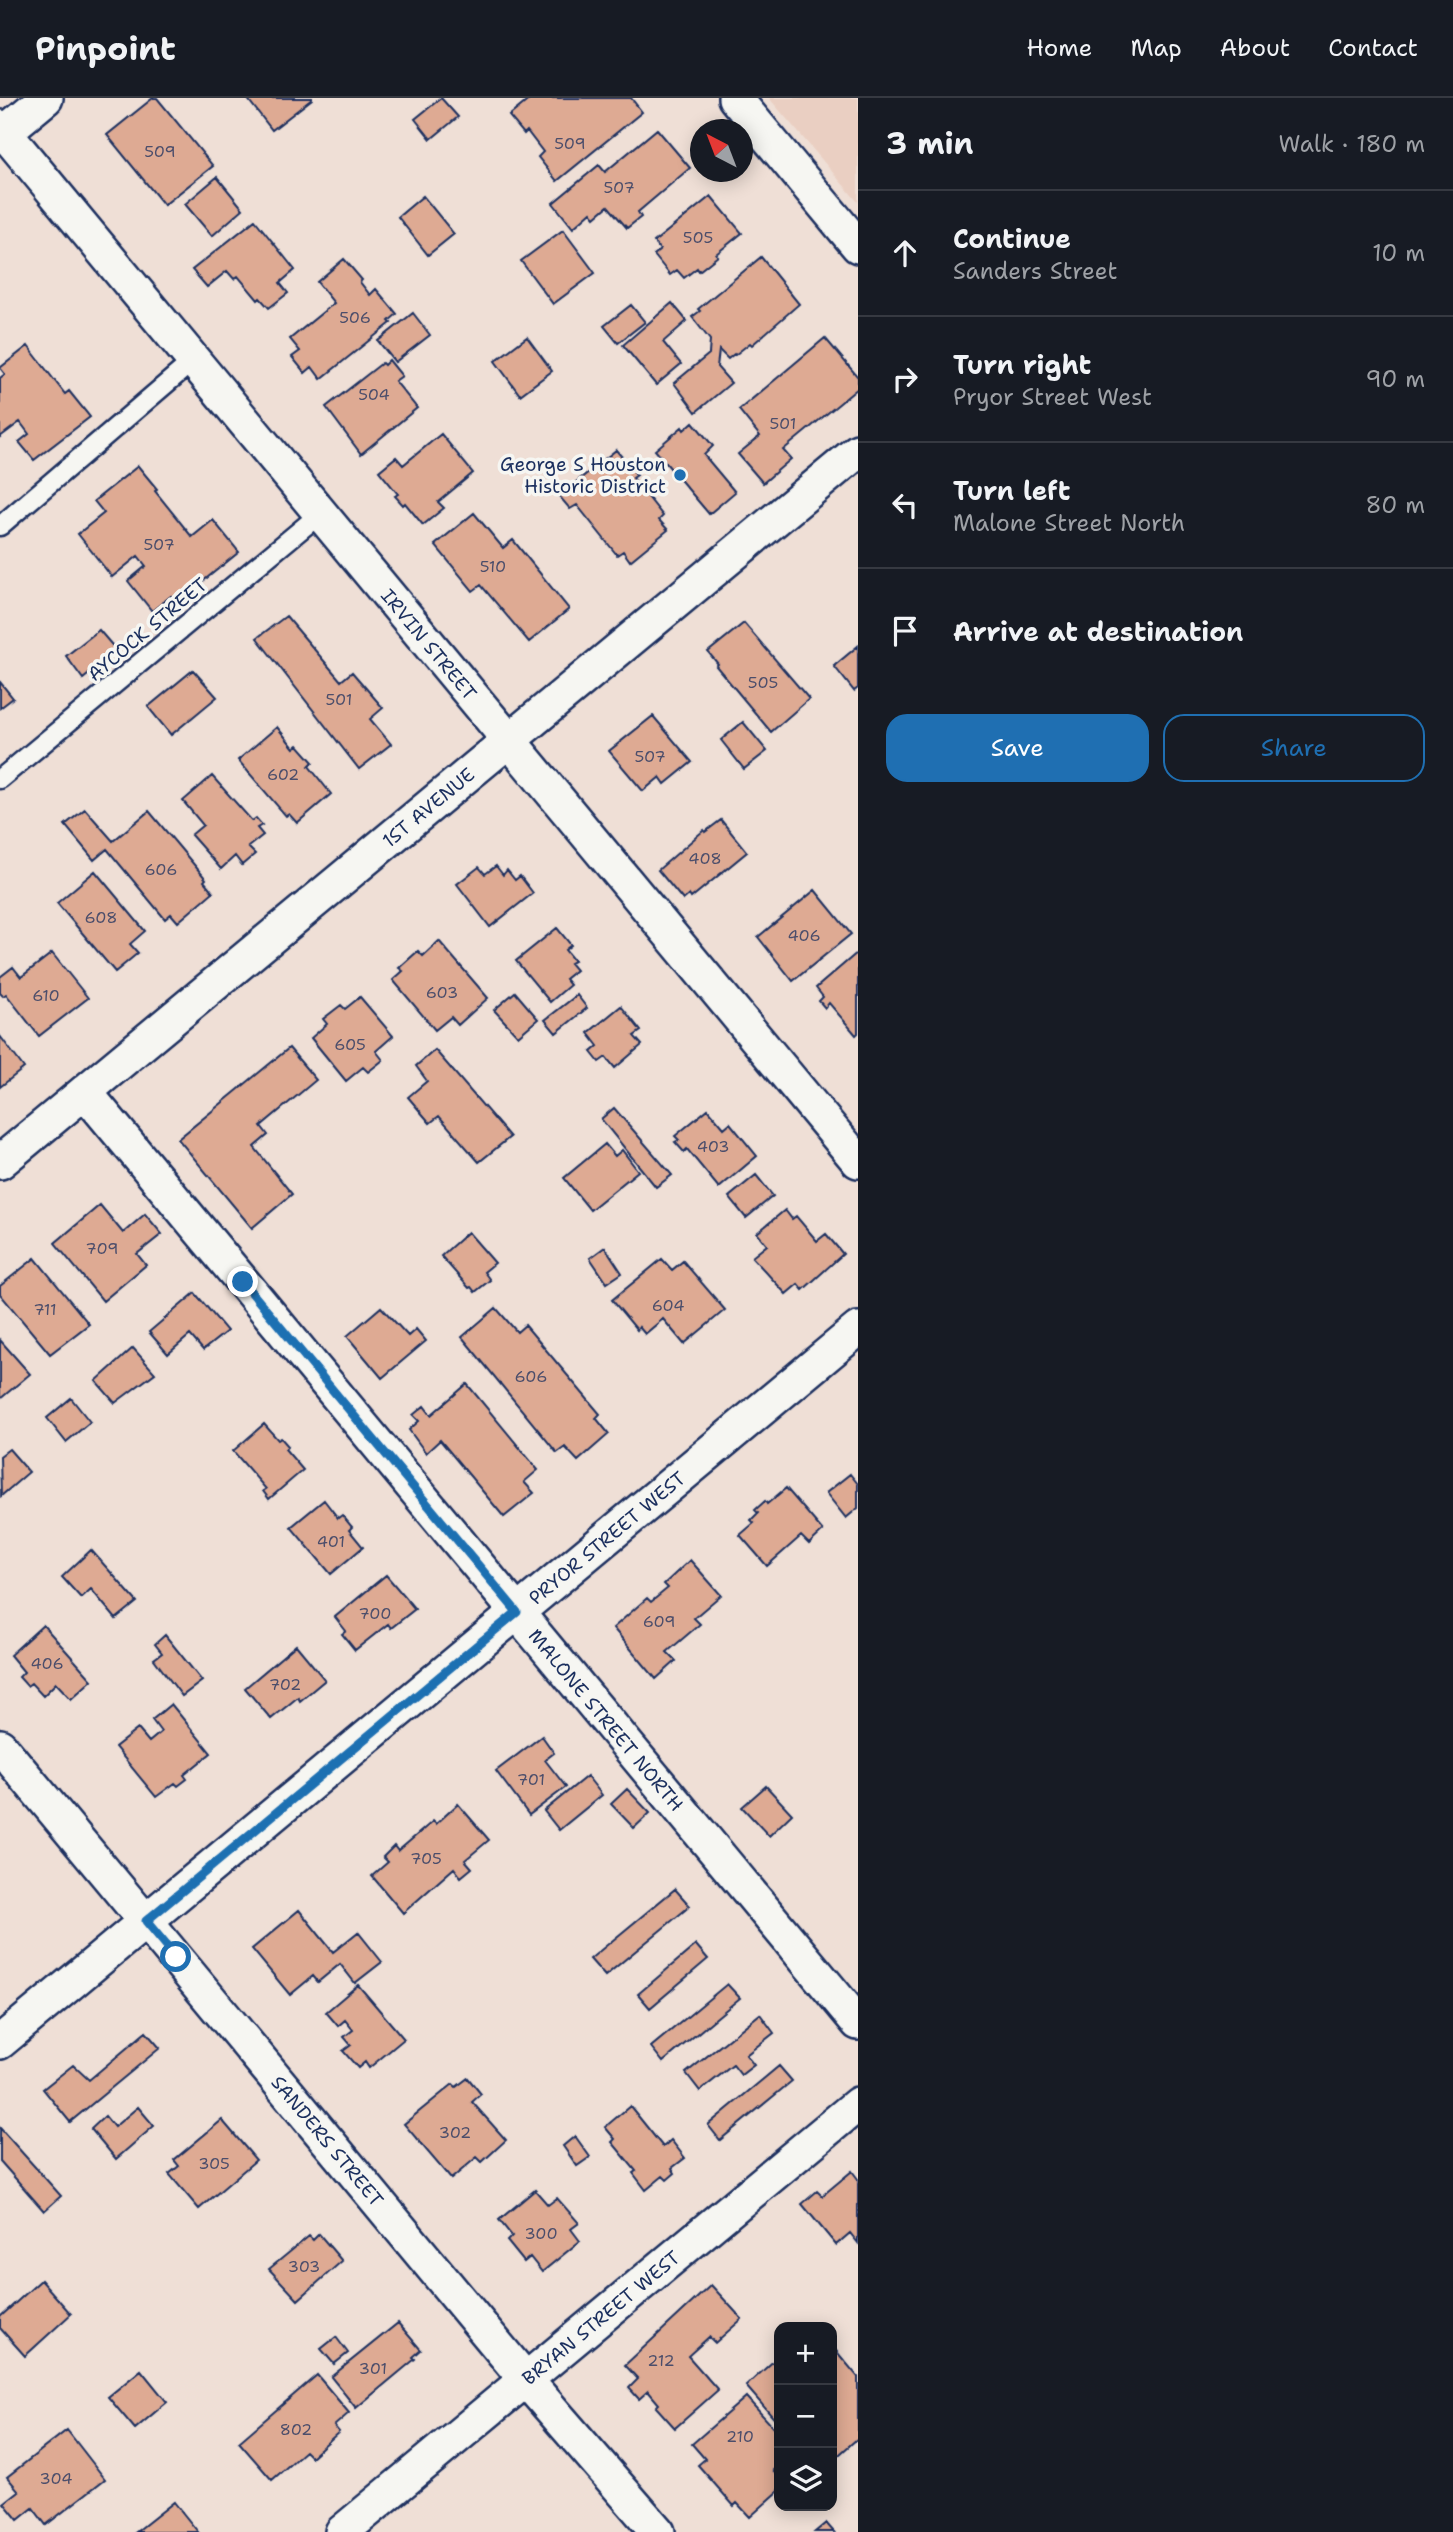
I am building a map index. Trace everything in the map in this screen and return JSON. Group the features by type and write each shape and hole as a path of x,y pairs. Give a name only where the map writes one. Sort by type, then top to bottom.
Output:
{"street":[{"path":"2,132 46,98"},
{"path":"734,98 858,246"},
{"name":"IRVIN STREET","path":"2,132 858,1161"},
{"name":"1ST AVENUE","path":"0,1163 858,451"},
{"name":"MALONE STREET NORTH","path":"85,1092 858,2023"},
{"name":"PRYOR STREET WEST","path":"0,2042 858,1329"},
{"name":"SANDERS STREET","path":"0,1746 526,2379 658,2532"},
{"name":"BRYAN STREET WEST","path":"342,2532 858,2104"}],"lane":[{"path":"0,526 194,360"},
{"name":"AYCOCK STREET","path":"0,779 321,513"}],"shaded area":[{"path":"769,98 858,98 858,202"}],"building":[{"path":"153,98 157,98 213,166 164,205 107,135"},
{"path":"247,98 312,98 312,99 272,130"},
{"path":"441,98 458,117 431,139 415,119"},
{"path":"531,98 631,98 642,112 557,181 538,157 543,152 527,131 524,134 509,116"},
{"path":"657,129 690,168 638,212 641,217 627,228 608,206 595,217 591,212 573,228 553,203 599,165 605,172"},
{"path":"217,177 243,209 212,236 185,204"},
{"path":"423,196 454,234 428,255 398,217"},
{"path":"711,196 742,233 699,271 697,268 684,278 677,270 670,275 654,255 660,250 654,242"},
{"path":"255,220 295,270 280,283 288,293 269,308 260,298 258,300 238,276 234,279 227,271 207,287 192,270"},
{"path":"563,230 595,273 553,304 521,261"},
{"path":"761,257 799,304 752,345 750,343 735,355 728,359 719,350 717,367 731,383 696,412 674,383 709,354 710,340 692,317"},
{"path":"344,259 362,280 360,282 370,295 376,289 397,314 389,321 391,323 321,379 312,367 305,373 292,357 300,351 290,339 334,303 317,282"},
{"path":"672,303 687,321 663,342 681,364 656,385 623,345"},
{"path":"631,305 645,322 618,343 604,326"},
{"path":"413,313 430,335 395,362 378,341"},
{"path":"527,337 552,371 520,395 495,361"},
{"path":"825,338 858,377 858,388 783,450 791,459 763,483 738,454 760,436 739,410"},
{"path":"28,346 65,394 69,391 90,417 34,460 19,442 29,434 20,422 0,437 0,378 5,374 0,368"},
{"path":"389,360 402,376 395,381 417,408 361,454 326,407"},
{"path":"693,422 713,446 704,455 735,492 709,514 655,450 682,427 684,430"},
{"path":"441,434 473,473 438,502 444,508 423,525 405,503 403,505 395,496 398,494 379,471 396,457 403,465"},
{"path":"616,450 627,463 624,466 628,471 632,469 637,475 633,478 663,516 659,520 668,530 630,561 623,551 617,555 577,505 570,509 559,496"},
{"path":"138,466 192,537 213,520 239,552 176,603 171,596 152,611 128,581 146,566 138,556 112,577 78,534 104,513 94,501"},
{"path":"474,513 503,548 513,540 569,609 529,642 481,585 473,591 435,545"},
{"path":"286,616 341,681 352,672 383,708 370,719 391,744 359,769 257,638"},
{"path":"744,623 809,699 771,732 716,666 718,664 708,652"},
{"path":"99,630 117,651 83,679 66,656"},
{"path":"858,646 858,688 854,691 834,666"},
{"path":"193,670 217,697 171,735 148,707"},
{"path":"0,682 13,698 0,708"},
{"path":"653,716 692,762 665,784 660,777 643,791 609,751"},
{"path":"743,722 767,751 744,769 721,740"},
{"path":"277,727 294,748 298,745 313,762 309,766 331,794 297,823 289,814 286,816 238,760"},
{"path":"212,776 252,821 256,818 262,825 257,828 263,835 248,847 255,854 242,865 235,856 221,869 191,835 203,825 183,801"},
{"path":"85,809 113,841 149,811 206,879 204,881 213,892 178,922 171,914 165,919 107,849 94,860 65,825"},
{"path":"721,820 747,852 691,898 689,895 683,900 658,870 704,830 705,832"},
{"path":"496,866 503,875 507,870 515,880 520,876 533,893 490,927 457,884 479,867 485,874"},
{"path":"95,871 145,931 130,944 138,953 115,972 57,903"},
{"path":"815,890 851,934 793,981 758,937"},
{"path":"557,928 571,945 565,950 574,961 570,963 576,970 565,979 570,985 550,1002 516,961"},
{"path":"439,941 488,998 458,1025 451,1017 435,1030 393,980 403,971 399,968 418,951 423,956"},
{"path":"858,952 856,1035 829,1003 825,1008 819,1001 823,997 816,988"},
{"path":"52,953 88,998 39,1036 6,994 3,996 0,993 0,977 13,967 21,977"},
{"path":"515,992 538,1019 518,1036 494,1010"},
{"path":"577,995 587,1008 556,1033 545,1020"},
{"path":"360,997 393,1036 376,1051 383,1060 368,1072 363,1067 346,1081 311,1038 327,1024 323,1019 341,1005 345,1009"},
{"path":"621,1006 641,1031 634,1036 642,1045 615,1068 606,1057 599,1062 591,1052 598,1046 588,1033"},
{"path":"0,1036 24,1068 0,1087"},
{"path":"289,1048 316,1080 261,1126 268,1135 254,1147 292,1194 252,1228 178,1139"},
{"path":"435,1050 510,1137 479,1162 439,1116 430,1123 408,1097 427,1081 416,1066"},
{"path":"614,1108 672,1175 656,1187 601,1119"},
{"path":"708,1109 724,1128 730,1123 757,1156 719,1188 687,1149 684,1152 675,1142 679,1140 675,1136"},
{"path":"605,1144 615,1156 622,1150 638,1171 590,1210 564,1178"},
{"path":"756,1175 773,1196 746,1218 729,1197"},
{"path":"100,1205 123,1233 145,1214 162,1234 137,1254 146,1265 103,1301 55,1243"},
{"path":"785,1210 792,1219 796,1216 817,1241 826,1234 843,1254 803,1290 798,1284 786,1294 752,1257 767,1245 757,1233"},
{"path":"468,1232 495,1263 484,1272 490,1280 475,1292 441,1256"},
{"path":"605,1247 622,1273 607,1283 590,1258"},
{"path":"35,1258 89,1324 50,1354 0,1294 0,1286"},
{"path":"662,1259 672,1270 683,1261 725,1310 684,1344 663,1319 645,1334 639,1327 637,1330 612,1300"},
{"path":"195,1293 227,1331 203,1350 190,1335 168,1354 149,1332"},
{"path":"381,1307 408,1336 416,1329 426,1341 382,1378 347,1336"},
{"path":"496,1308 517,1332 525,1325 600,1414 596,1418 609,1434 578,1461 565,1447 557,1453 462,1337"},
{"path":"0,1340 30,1374 0,1399"},
{"path":"133,1348 155,1373 115,1403 96,1381"},
{"path":"467,1384 538,1470 524,1482 534,1493 504,1517 440,1440 426,1453 409,1430 419,1421 413,1415 424,1406 431,1415"},
{"path":"71,1398 90,1422 66,1442 47,1418"},
{"path":"264,1424 278,1440 281,1438 288,1446 285,1449 303,1470 269,1499 263,1491 266,1489 233,1451"},
{"path":"9,1449 29,1472 1,1496 0,1456"},
{"path":"850,1474 858,1484 858,1508 846,1518 826,1493"},
{"path":"786,1488 823,1531 809,1544 801,1536 767,1566 740,1535 754,1523 751,1520 758,1513 755,1510"},
{"path":"324,1500 338,1518 342,1515 352,1527 349,1530 363,1547 331,1574 291,1527"},
{"path":"91,1550 137,1602 116,1619 91,1589 81,1598 62,1577"},
{"path":"690,1560 721,1595 694,1618 700,1624 667,1652 676,1661 656,1679 613,1628 647,1598 651,1602 668,1588 664,1584"},
{"path":"386,1575 415,1609 391,1628 388,1624 355,1650 342,1634 346,1631 335,1617"},
{"path":"43,1625 92,1680 71,1699 56,1683 43,1696 31,1683 27,1686 19,1677 24,1672 10,1655"},
{"path":"165,1635 202,1681 182,1696 154,1659 162,1653 155,1644"},
{"path":"296,1645 325,1680 300,1701 298,1697 271,1719 245,1688"},
{"path":"171,1704 211,1753 184,1775 187,1779 178,1786 175,1783 156,1797 115,1747 138,1729 149,1742 161,1732 152,1720"},
{"path":"542,1736 554,1753 545,1760 566,1787 529,1815 496,1771"},
{"path":"587,1776 602,1795 559,1830 544,1811"},
{"path":"766,1786 792,1814 769,1836 742,1807"},
{"path":"627,1789 650,1813 634,1828 611,1804"},
{"path":"458,1804 489,1840 465,1860 472,1868 461,1877 454,1868 403,1913 372,1876 388,1862 383,1857 394,1846 398,1851 433,1821 436,1824"},
{"path":"675,1889 690,1906 605,1976 590,1959"},
{"path":"299,1910 333,1952 358,1932 382,1962 355,1983 340,1964 318,1982 313,1976 290,1995 252,1949"},
{"path":"696,1945 708,1959 650,2008 638,1994"},
{"path":"727,1984 740,1998 663,2062 651,2047"},
{"path":"358,1985 404,2039 369,2068 365,2062 358,2068 343,2051 351,2045 344,2037 353,2030 345,2020 338,2026 326,2012"},
{"path":"760,2014 774,2033 746,2055 754,2065 741,2075 733,2065 700,2091 686,2073"},
{"path":"146,2032 160,2048 70,2122 43,2089 73,2065 89,2080"},
{"path":"779,2066 792,2081 720,2140 708,2125"},
{"path":"468,2078 481,2094 472,2102 506,2140 482,2162 477,2157 451,2179 404,2124 453,2084 456,2087"},
{"path":"630,2106 663,2147 671,2140 685,2158 672,2168 675,2173 667,2180 663,2176 646,2190 633,2173 636,2171 612,2142 615,2139 605,2127"},
{"path":"138,2107 154,2126 116,2159 91,2129 105,2116 114,2127"},
{"path":"222,2120 256,2160 199,2209 169,2174 179,2166 174,2160"},
{"path":"0,2128 61,2196 44,2211 0,2161"},
{"path":"575,2136 590,2157 577,2166 563,2146"},
{"path":"852,2171 858,2179 858,2243 850,2233 836,2245 802,2204 817,2191 822,2196"},
{"path":"535,2190 548,2205 557,2198 579,2223 571,2229 580,2241 542,2272 530,2257 524,2262 507,2241 512,2236 499,2220"},
{"path":"319,2234 342,2261 298,2300 269,2269 309,2236 313,2240"},
{"path":"41,2280 71,2314 25,2356 0,2328 0,2317"},
{"path":"711,2285 742,2319 715,2343 709,2337 688,2356 718,2390 675,2428 656,2407 659,2404 648,2391 639,2399 629,2388 638,2379 625,2365"},
{"path":"398,2323 421,2350 413,2357 415,2359 356,2408 331,2377"},
{"path":"336,2337 348,2353 334,2364 321,2349"},
{"path":"837,2352 858,2377 858,2438 837,2457"},
{"path":"774,2361 774,2418 746,2386"},
{"path":"141,2370 167,2402 135,2429 108,2397"},
{"path":"317,2375 349,2413 334,2426 339,2432 311,2457 305,2451 272,2480 239,2442"},
{"path":"746,2397 773,2427 774,2495 750,2517 737,2503 734,2506 698,2465 705,2459 692,2444"},
{"path":"67,2430 105,2479 46,2525 33,2508 18,2520 4,2503 19,2491 7,2477"},
{"path":"174,2502 198,2532 136,2532"},
{"path":"826,2523 834,2532 815,2532"}],"place":[{"name":"George S Houston Historic District","path":"680,475"}],"route":[{"path":"176,1957 146,1921 517,1612 243,1282"}]}
